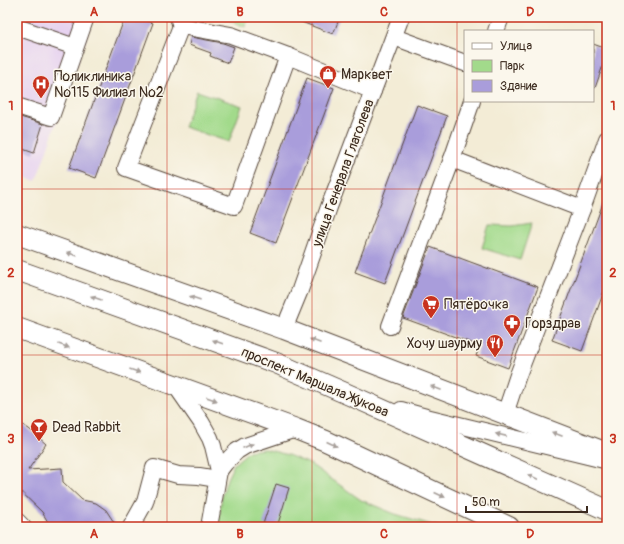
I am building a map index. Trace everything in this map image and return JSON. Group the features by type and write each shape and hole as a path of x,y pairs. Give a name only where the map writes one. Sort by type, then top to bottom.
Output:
{"main road":[{"path":"17,234 284,329 607,452"},
{"name":"проспект Маршала Жукова","path":"17,270 276,363 607,510"},
{"path":"21,331 326,441 509,527"}],"street":[{"path":"17,106 51,117 86,17"},
{"name":"улица Генерала Глаголева","path":"284,329 300,290 329,207 401,17"},
{"path":"496,30 501,17"},
{"path":"288,56 234,206 126,168 180,21 230,35 288,56 373,91"},
{"path":"17,27 75,47"},
{"path":"394,37 464,63"},
{"path":"390,326 472,102"},
{"path":"505,414 518,375 582,209 607,139"},
{"path":"452,159 582,209"},
{"path":"176,386 201,422 210,438 218,475"},
{"path":"345,393 426,417 607,461"},
{"path":"209,527 218,475 225,463 237,451 245,446 296,429"},
{"path":"131,527 146,502 154,468 178,475 218,475"},
{"path":"17,521 23,527"}],"shaded area":[{"name":"Поликлиника №115 Филиал №2","path":"17,17 70,17 91,24 36,181 17,174"}],"green space":[{"path":"221,17 249,17 245,27"},
{"path":"197,91 242,106 229,142 184,127"},
{"path":"532,223 520,260 482,248 489,225 512,226"},
{"path":"265,449 288,455 310,464 361,500 395,514 439,527 218,527 222,496 227,479 234,464 249,451"}],"building":[{"path":"125,17 136,17 153,23 96,178 69,168"},
{"path":"291,17 340,17 333,34"},
{"path":"191,37 223,43 234,47 228,63 210,56 211,53 189,45"},
{"path":"594,44 607,49 607,54 595,88"},
{"path":"307,78 334,88 276,243 250,233"},
{"path":"417,105 447,116 385,283 355,272"},
{"path":"17,116 43,124 34,153 17,147"},
{"path":"606,195 607,283 582,351 552,340"},
{"path":"430,247 538,287 508,368 476,356 480,346 403,318"},
{"path":"17,421 46,444 28,470 62,468 63,482 82,500 96,503 106,510 117,527 51,527 42,512 17,488"},
{"path":"276,484 289,488 277,527 272,527 263,524"}],"place":[{"name":"Марквет","path":"328,89"},
{"name":"Поликлиника №115 Филиал №2","path":"41,99"},
{"name":"Пятёрочка","path":"431,319"},
{"name":"Горздрав","path":"512,338"},
{"name":"Хочу шаурму","path":"495,358"},
{"name":"Dead Rabbit","path":"39,442"}]}
